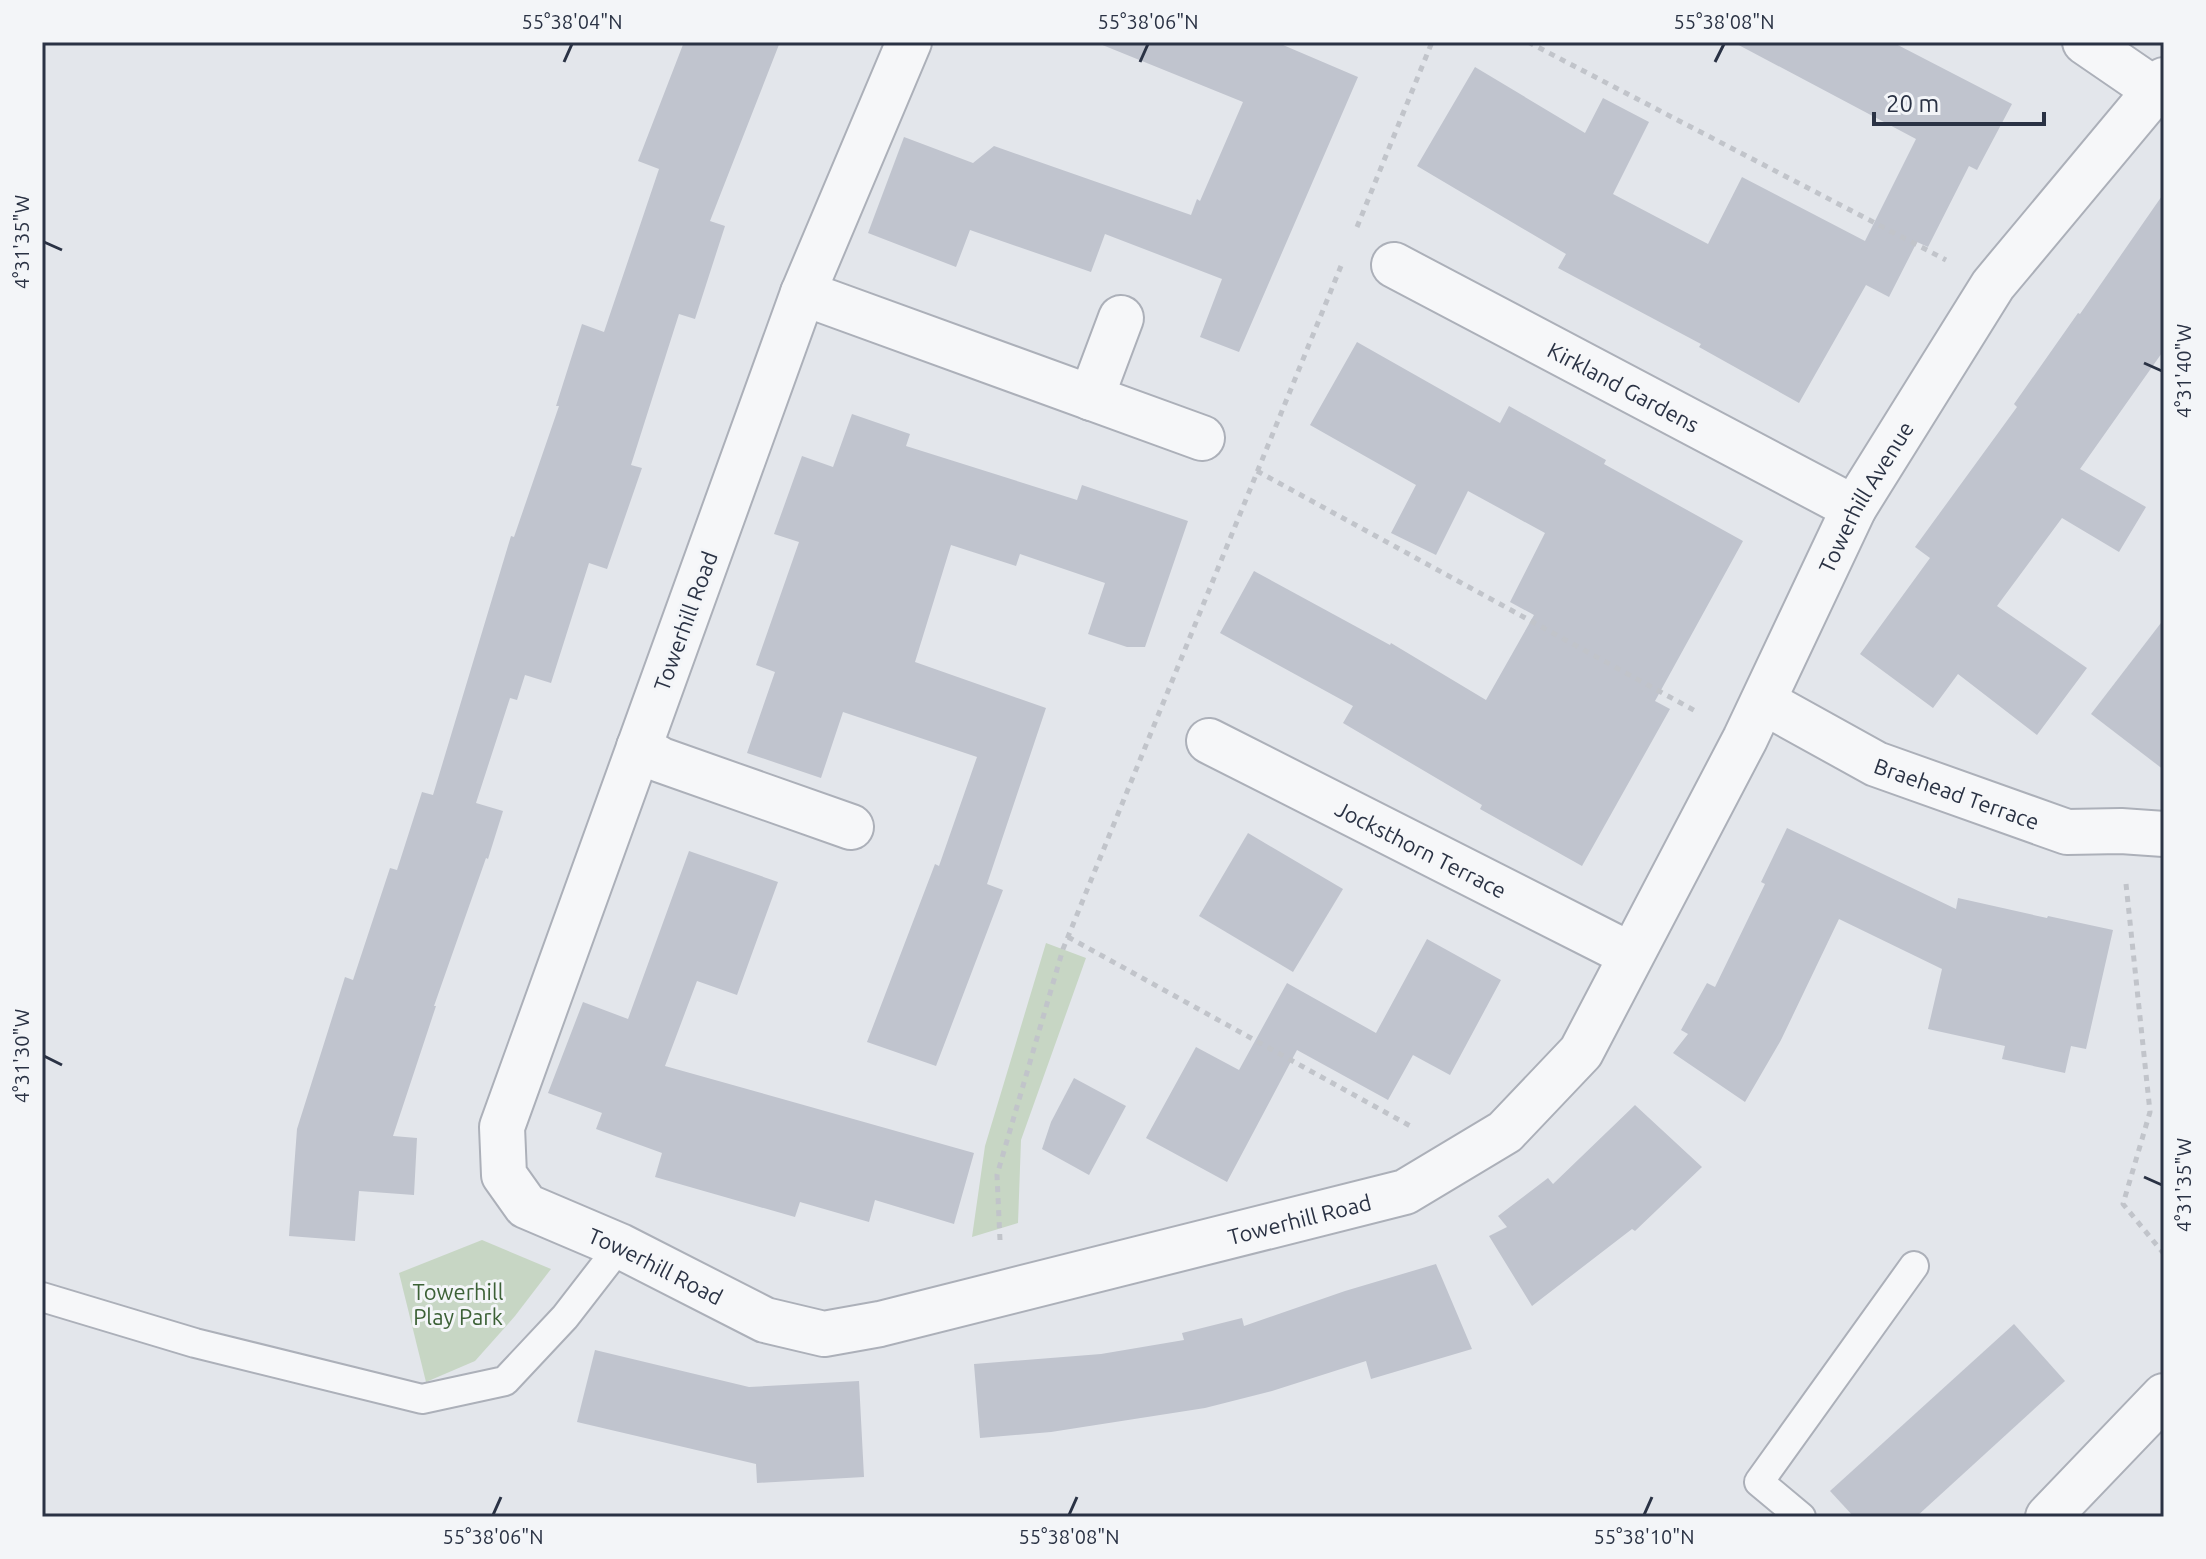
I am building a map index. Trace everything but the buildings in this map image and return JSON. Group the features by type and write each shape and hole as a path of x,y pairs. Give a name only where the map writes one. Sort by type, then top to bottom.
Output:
{"street":[{"name":"Towerhill Road","path":"909,42 803,293 502,1127 504,1175 526,1206 620,1246 765,1320 824,1334 880,1324 1405,1192 1505,1132 1581,1052 1631,955"},
{"path":"2085,42 2160,85"},
{"name":"Towerhill Avenue","path":"1631,955 1754,720 1854,508 1993,285 2160,85"},
{"name":"Kirkland Gardens","path":"1394,265 1854,508"},
{"path":"803,293 1202,438"},
{"path":"1091,398 1121,318"},
{"name":"Braehead Terrace","path":"1754,720 2067,832 2164,834"},
{"name":"Jocksthorn Terrace","path":"1209,741 1631,955"},
{"path":"639,747 661,760 851,827"},
{"path":"2048,1517 2164,1396"}],"lane":[{"path":"42,1297 195,1343 422,1399 505,1381 565,1317 620,1246"},
{"path":"1801,1517 1759,1482 1914,1266"}],"path":[{"path":"1357,228 1432,42"},
{"path":"1528,42 1993,285"},
{"path":"1002,1293 997,1175 1063,949 1345,256"},
{"path":"1257,471 1754,720"},
{"path":"2121,831 2150,1112 2123,1204 2164,1254"},
{"path":"1068,937 1465,1156"}],"green space":[{"path":"1046,943 1086,958 1021,1140 1018,1223 972,1237 985,1146"},
{"name":"Towerhill Play Park","path":"482,1240 551,1269 475,1361 426,1382 399,1273"}]}
